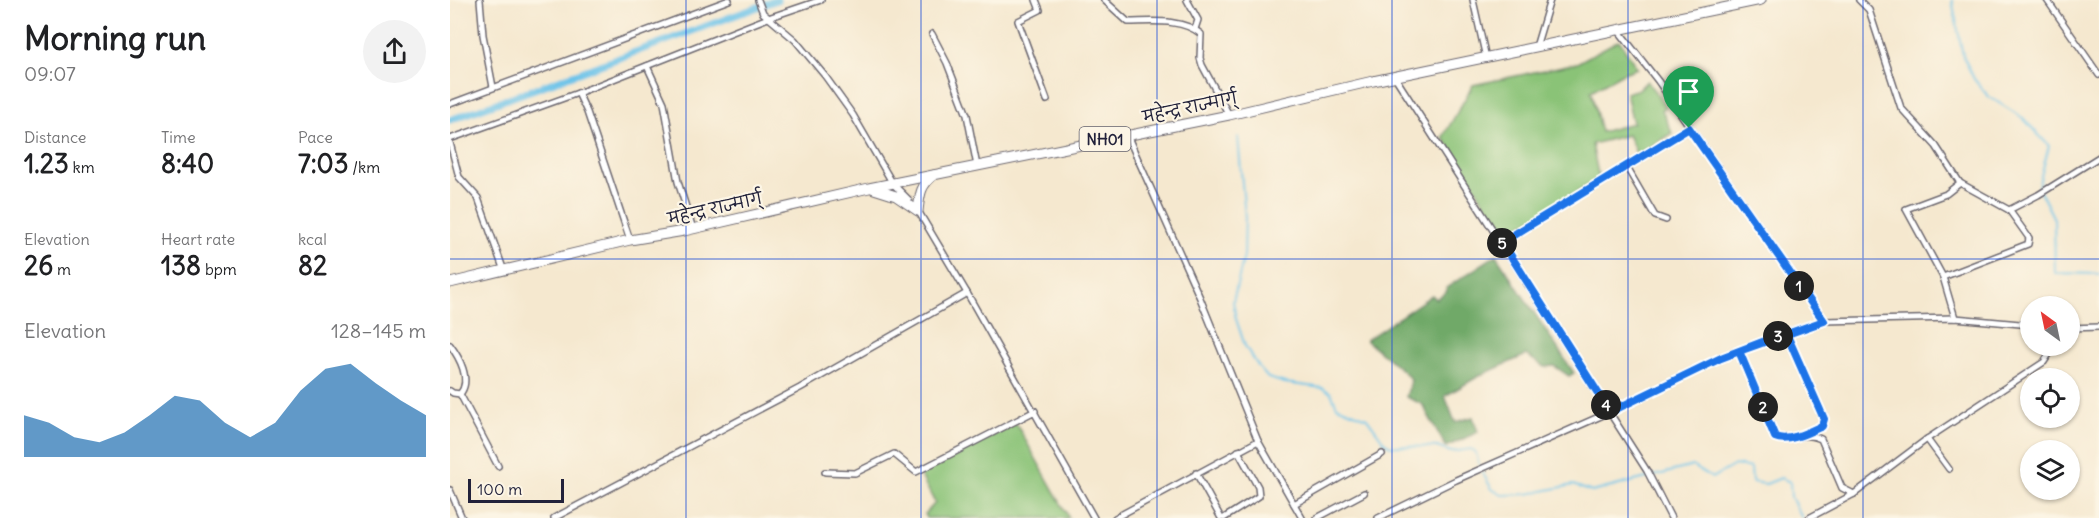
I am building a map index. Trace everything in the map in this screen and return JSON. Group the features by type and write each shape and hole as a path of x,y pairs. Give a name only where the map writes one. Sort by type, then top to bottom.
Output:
{"highway":[{"name":"महेन्द्र राज्मार्ग्","path":"450,283 630,240 693,229 869,188 1229,115 1395,77 1761,0"},
{"path":"869,188 896,196 918,210 920,189 936,174"}],"street":[{"path":"480,0 483,35 493,87"},
{"path":"450,104 729,0"},
{"path":"758,0 763,13 795,40 825,76 853,115 893,184 918,210 968,293 1094,518"},
{"path":"450,139 578,93 768,18 821,0"},
{"path":"1036,0 1040,10 1018,21 1047,100"},
{"path":"1104,0 1128,22 1164,21 1195,29 1201,34 1202,65 1229,115"},
{"path":"1187,0 1198,20 1195,29"},
{"path":"1473,0 1486,58"},
{"path":"1536,47 1550,0"},
{"path":"1859,0 1869,10 1901,108 1936,146 1960,183 2009,210 2029,238 2028,244 1943,278"},
{"path":"2047,0 2099,75"},
{"path":"1618,30 1658,81 1824,321"},
{"path":"932,34 947,63 967,115 977,166"},
{"path":"647,66 664,103 678,182 693,229"},
{"path":"1395,77 1647,471 1671,518"},
{"path":"578,93 587,112 630,240"},
{"path":"1502,242 1689,128"},
{"path":"1127,135 1200,298 1258,441 1302,518"},
{"path":"450,143 459,177 478,198 504,271"},
{"path":"2009,210 2099,157"},
{"path":"1626,166 1655,216 1666,220"},
{"path":"1955,318 1943,278 1906,209 1946,194 1960,183"},
{"path":"554,518 800,388 968,293"},
{"path":"1378,518 1739,351 1824,321 1955,318 2020,324"},
{"path":"2080,328 2099,327"},
{"path":"1739,351 1775,437 1782,439 1803,434 1822,426 1824,419 1786,333"},
{"path":"450,345 458,355 464,372 464,385 460,394"},
{"path":"1809,518 1854,494 1927,440 2044,362 2048,356"},
{"path":"450,391 460,394 498,466"},
{"path":"825,472 855,473 894,454 916,472 1035,411"},
{"path":"1803,434 1823,440 1842,488 1854,494"},
{"path":"1927,440 1949,469"},
{"path":"1115,518 1258,441"},
{"path":"1196,473 1222,518 1259,496 1258,487 1238,452"},
{"path":"1294,504 1382,454"},
{"path":"450,490 462,518"},
{"path":"1317,518 1364,493"}],"green space":[{"path":"1619,40 1637,68 1591,91 1601,132 1633,123 1626,93 1639,89 1647,81 1666,107 1662,110 1672,133 1637,155 1628,135 1592,144 1599,179 1505,235 1443,137 1473,85 1577,63"},
{"path":"1496,255 1574,373 1569,376 1554,366 1544,367 1526,355 1479,376 1445,396 1455,422 1473,417 1478,432 1446,447 1422,404 1406,397 1411,380 1366,340 1432,295 1436,299 1447,291 1446,288"},
{"path":"1016,423 1069,518 927,518 925,514 935,503 920,474"}],"waterway":[{"path":"450,120 777,0"},
{"path":"1952,0 1963,56 1974,79 1988,96 2023,118 2049,146 2038,187 2054,219 2055,273 2099,274"},
{"path":"1238,137 1245,217 1244,256 1233,301 1245,346 1260,369 1268,378 1285,383 1323,388 1331,393 1337,406 1367,418 1385,443 1391,446 1437,447 1451,452 1471,449 1476,453 1479,464"},
{"path":"1482,472 1492,489 1502,495 1527,494 1573,485 1592,492 1693,466 1712,478 1735,465 1751,468 1752,482 1766,484 1781,478 1790,482 1791,497 1802,518"}],"route":[{"path":"1689,128 1502,242 1610,412 1721,358 1739,351 1786,333 1824,419 1822,426 1803,434 1782,439 1775,437 1739,351 1786,333 1824,321 1689,128"}]}
